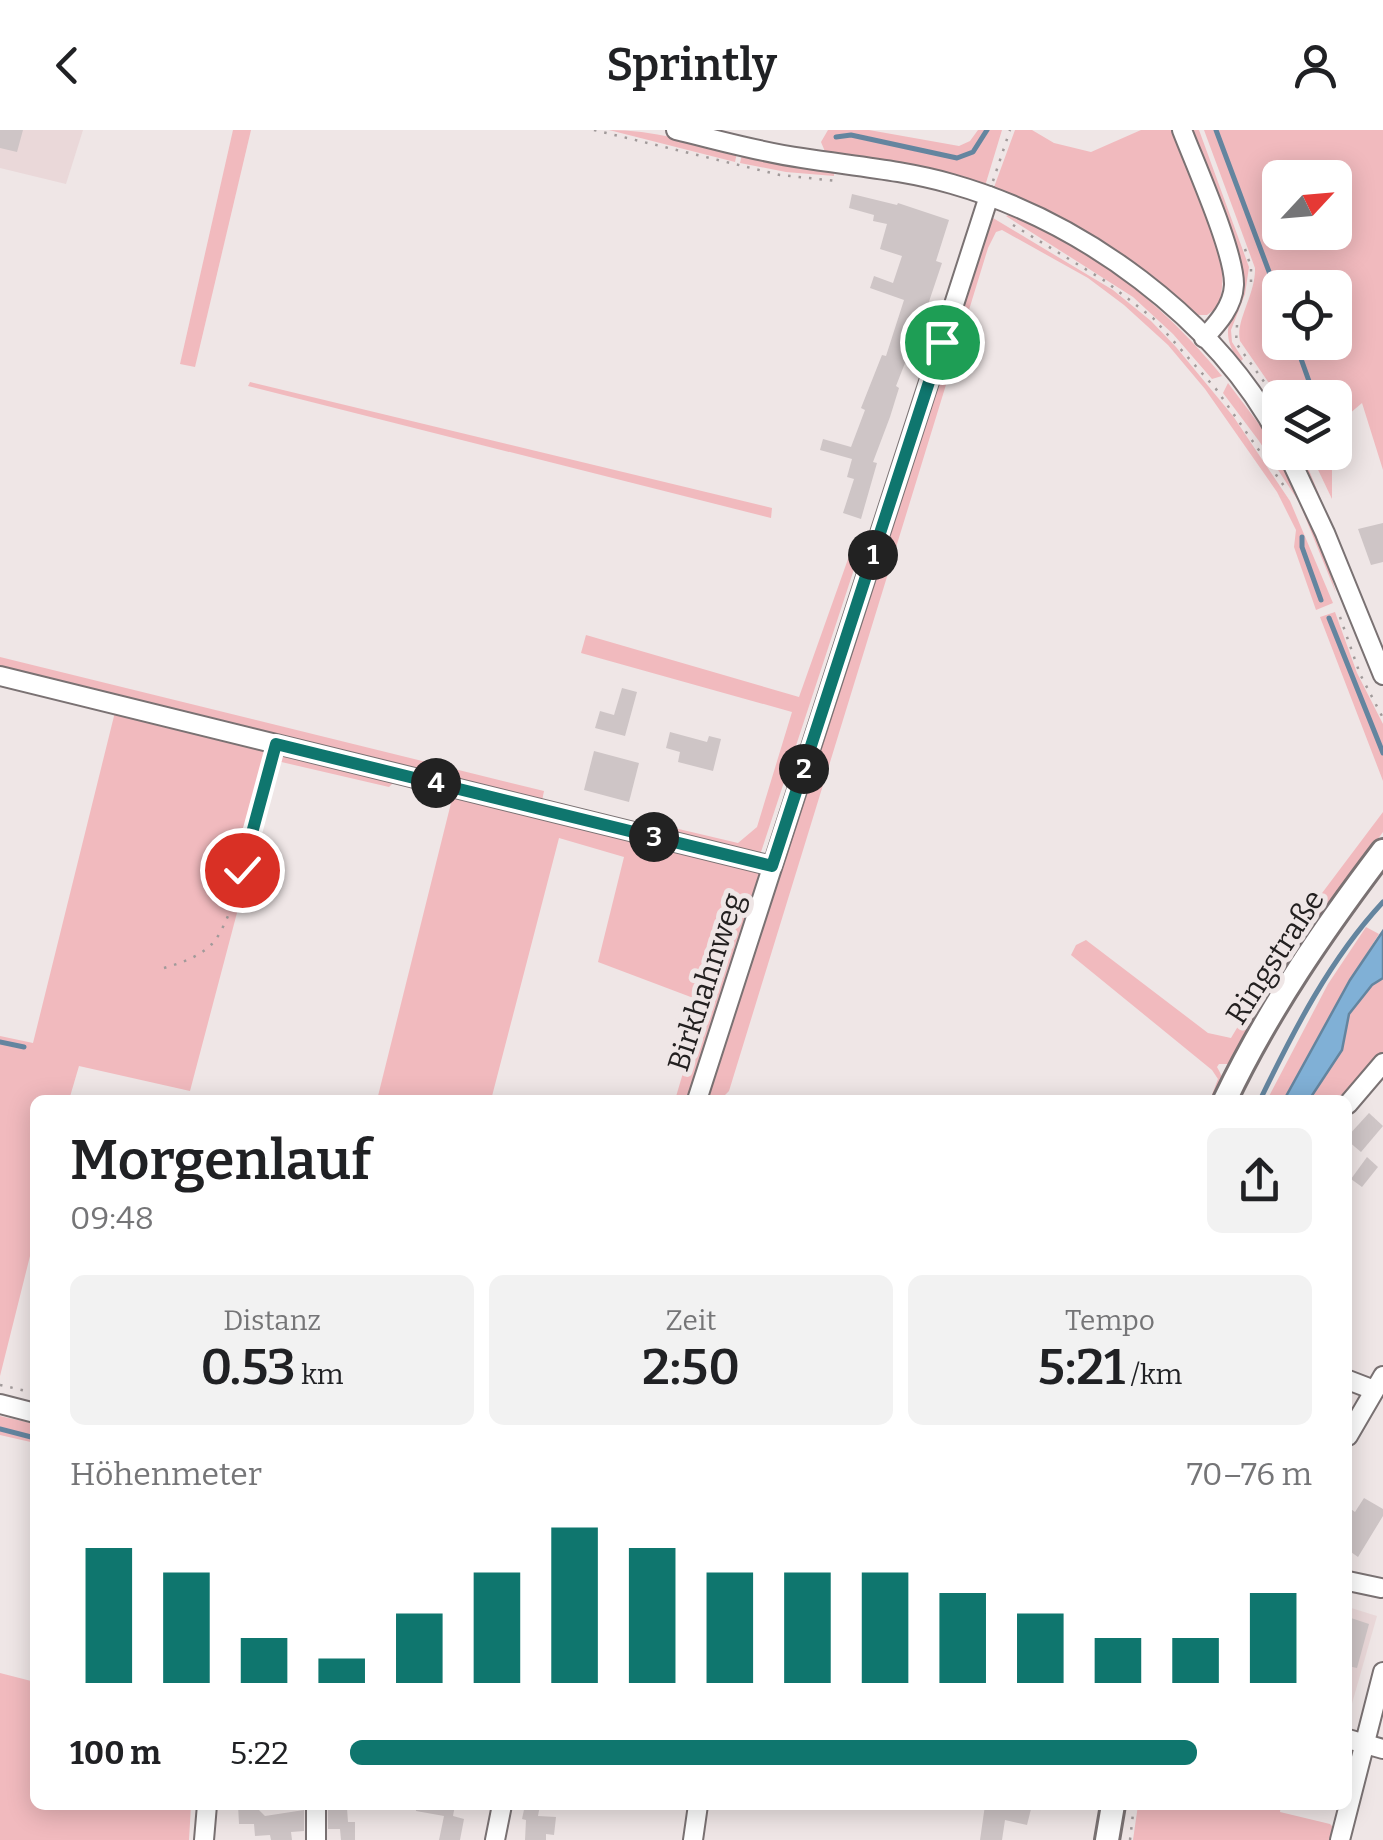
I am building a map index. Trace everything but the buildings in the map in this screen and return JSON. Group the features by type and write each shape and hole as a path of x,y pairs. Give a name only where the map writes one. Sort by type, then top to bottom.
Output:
{"main road":[{"name":"Ringstraße","path":"1229,1095 1270,1013 1311,948 1383,851"},
{"path":"1107,1840 1112,1810"}],"street":[{"path":"676,130 773,154 906,173 989,196 1057,226 1105,255 1176,309 1262,411"},
{"path":"1182,130 1224,243 1234,284 1229,304 1204,338"},
{"name":"Birkhahnweg","path":"699,1095 989,196"},
{"path":"1295,470 1383,675"},
{"path":"0,676 772,866"},
{"path":"1352,1099 1383,1063"},
{"path":"1352,1380 1379,1383 1352,1429"},
{"path":"0,1404 30,1412"},
{"path":"1352,1581 1383,1588"},
{"path":"1383,1672 1356,1742 1383,1750"},
{"path":"204,1840 206,1810"},
{"path":"316,1810 316,1840"},
{"path":"495,1840 501,1810"},
{"path":"693,1840 697,1810"},
{"path":"1340,1840 1345,1810"}],"path":[{"path":"989,196 1010,130"},
{"path":"1010,224 1105,281 1153,318 1216,388 1286,490"},
{"path":"1338,608 1360,674 1383,718"},
{"path":"164,968 200,953 222,930 276,744"},
{"path":"0,1385 30,1392"},
{"path":"1130,1840 1133,1810"}],"shaded area":[{"path":"0,130 83,130 66,184 0,168"},
{"path":"233,130 251,130 195,367 180,364"},
{"path":"609,130 657,134 737,153 735,162"},
{"path":"828,130 869,130 959,146 970,141 978,130 1002,130 985,186 915,166 826,154 821,142"},
{"path":"1015,130 1032,130 1054,143 1091,152 1141,130 1176,130 1218,241 1222,286 1218,307 1207,315 1198,315 1155,281 993,190"},
{"path":"1188,130 1199,130 1249,267 1245,294 1231,330 1232,342 1243,359 1240,362 1228,338 1228,328 1242,275"},
{"path":"1204,130 1383,130 1383,470 1362,403 1352,412 1352,380 1267,380 1240,341 1240,325 1255,268"},
{"path":"742,154 834,171 834,176 740,163"},
{"path":"1011,214 1072,245 1126,282 1176,326 1222,376 1212,379 1173,334 1133,297 1006,216"},
{"path":"993,218 1113,290 1176,347 1233,416 1262,459 1262,470 1269,470 1290,501 1333,603 1316,610 1294,547 1296,530 1277,492 1205,389 1168,345 1088,278 1002,230 996,232 729,1091 725,1095 703,1095 981,243"},
{"path":"250,382 772,508 771,518 248,386"},
{"path":"1228,383 1262,428 1262,446 1259,441 1223,393"},
{"path":"1278,470 1288,470 1324,551 1336,593 1299,502"},
{"path":"1305,470 1309,470 1357,588"},
{"path":"1318,470 1332,470 1332,499"},
{"path":"853,545 861,548 761,852 666,835 666,826 738,843 757,827 792,712 581,653 586,635 799,697"},
{"path":"1335,612 1357,673 1383,724 1383,781 1320,617"},
{"path":"0,657 544,791 541,806 0,672"},
{"path":"10,685 763,870 693,1095 676,1095 704,1002 598,962 624,857 559,838 492,1095 378,1095 453,795 395,781 389,787 277,761 190,1091 79,1066 70,1095 30,1095 30,1256 0,1376 0,1036 33,1043 115,712"},
{"path":"1383,812 1383,832 1333,900 1233,1064 1217,1067 1223,1084 1219,1095 1212,1095 1218,1079 1212,1070 1071,955 1076,945 1086,940 1208,1033 1231,1038 1301,921"},
{"path":"1366,927 1379,934 1287,1095 1270,1095 1328,984"},
{"path":"1383,978 1383,1055 1349,1095 1312,1095 1342,1050 1349,1014 1372,985"},
{"path":"0,1416 30,1423 30,1442 0,1435"},
{"path":"1352,1608 1377,1616 1352,1704"},
{"path":"0,1673 30,1681 30,1810 191,1810 189,1840 0,1840"},
{"path":"1137,1810 1280,1810 1330,1824 1337,1831 1335,1840 1133,1840"}],"water":[{"path":"1383,931 1383,978 1372,985 1349,1014 1342,1050 1312,1095 1287,1095 1350,980"}],"waterway":[{"path":"836,137 851,135 957,158 973,152 987,130"},
{"path":"1216,130 1268,270"},
{"path":"1301,360 1309,380"},
{"path":"1302,537 1321,600"},
{"path":"1329,618 1383,753"},
{"path":"1263,1095 1330,971 1383,902"},
{"path":"0,1042 24,1047"},
{"path":"0,1429 30,1437"}],"route":[{"path":"242,870 276,744 772,866 942,342"}]}
